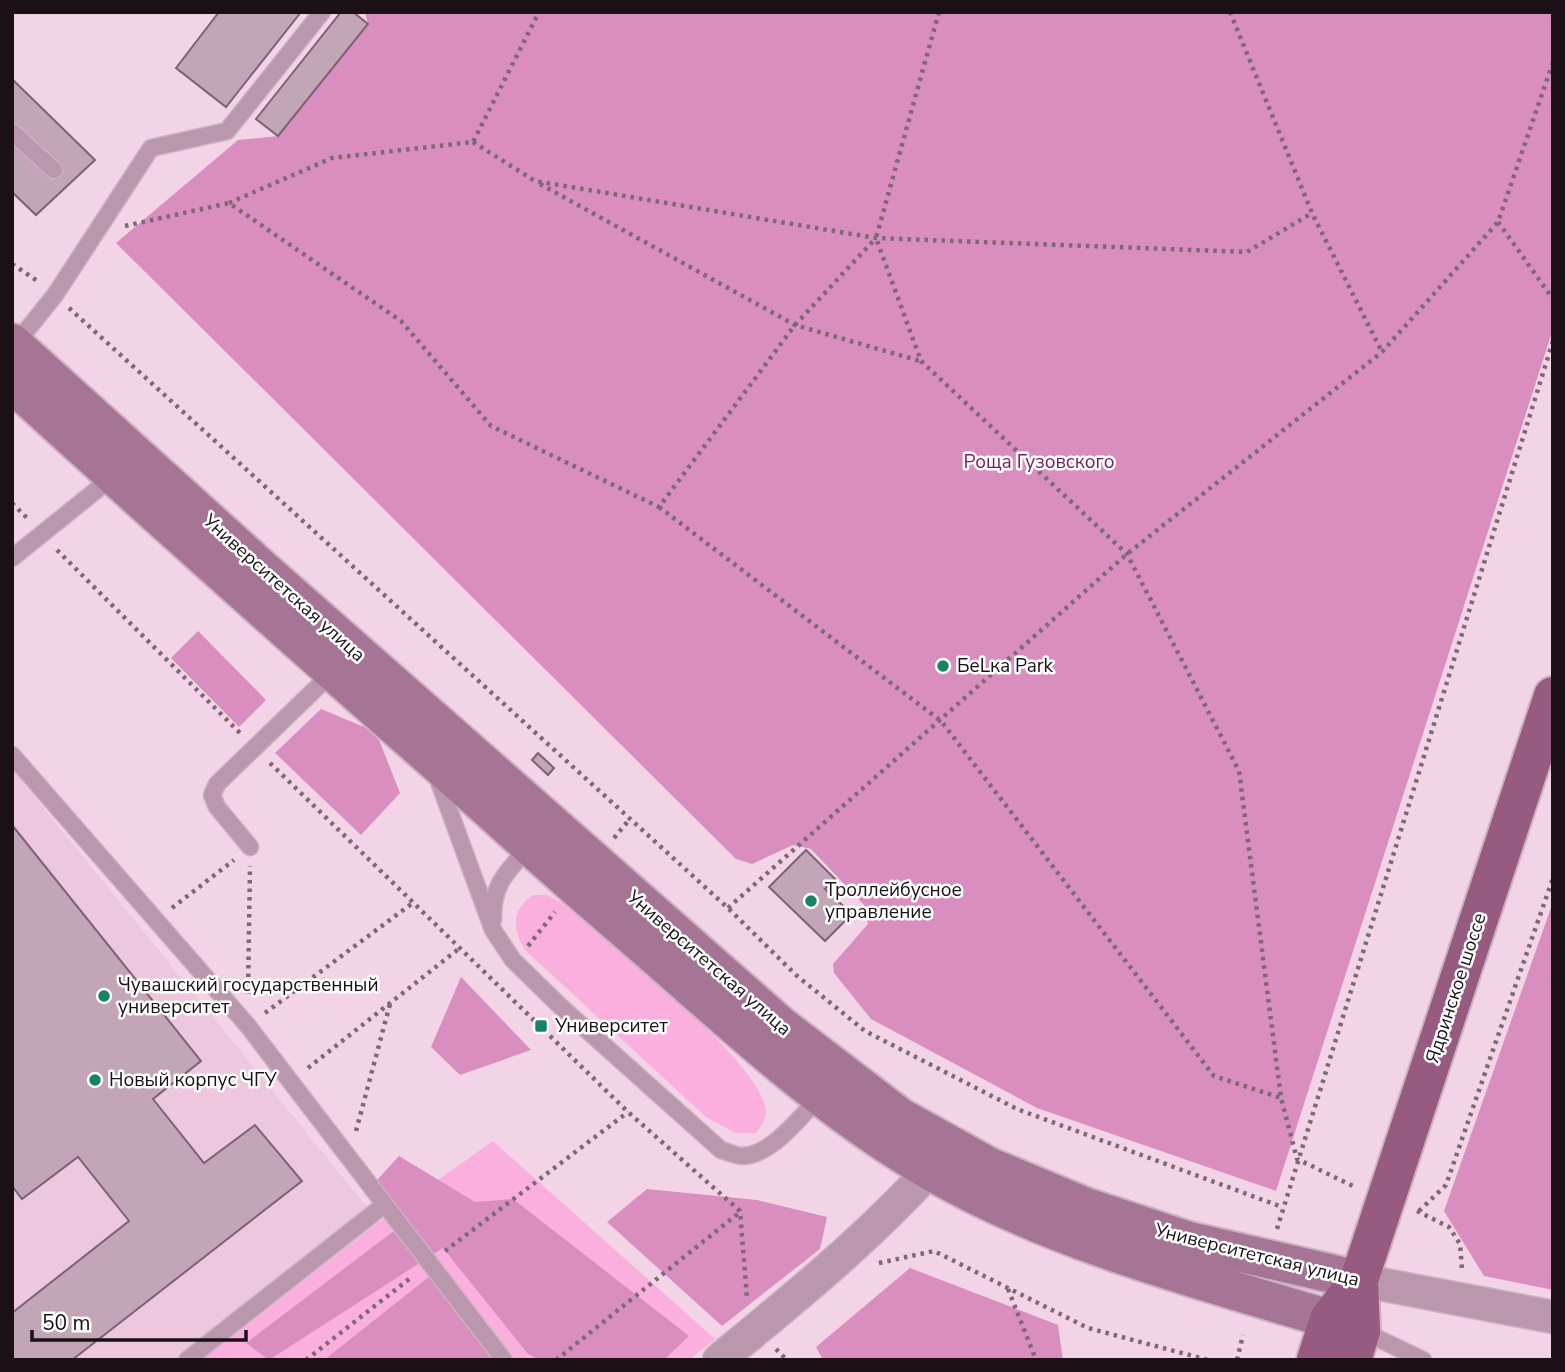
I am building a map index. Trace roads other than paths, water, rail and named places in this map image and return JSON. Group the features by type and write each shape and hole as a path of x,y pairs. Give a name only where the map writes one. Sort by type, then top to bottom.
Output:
{"main road":[{"name":"Университетская улица","path":"13,346 124,466"},
{"name":"Университетская улица","path":"12,383 124,466 540,835 830,1085 938,1157 995,1203 1079,1238 1209,1283 1348,1336"},
{"name":"Университетская улица","path":"342,661 430,756 540,835"},
{"name":"Ядринское шоссе","path":"1348,1336 1359,1280 1553,696"},
{"name":"Университетская улица","path":"938,1157 989,1167 1086,1207 1202,1245 1359,1280"},
{"path":"1316,1360 1348,1336"}],"street":[{"path":"719,1360 842,1259 890,1213 938,1157"},
{"name":"Университетская улица","path":"1359,1280 1553,1317"}],"lane":[{"path":"13,346 55,295 151,148 227,131 322,12"},
{"path":"12,132 54,170"},
{"path":"12,558 124,466"},
{"path":"250,847 217,807 212,795 217,784 342,661"},
{"path":"12,755 248,1026 504,1360"},
{"path":"430,756 493,930 513,960 560,1006 721,1150 740,1156 756,1153 771,1144 830,1085"},
{"path":"493,930 493,901 499,881 540,835"},
{"path":"187,1360 384,1205"},
{"path":"1348,1336 1423,1360"}],"place":[{"name":"БeLка Park","path":"943,666"},
{"name":"Троллейбусное управление","path":"811,901"},
{"name":"Чувашский государственный университет","path":"104,996"},
{"name":"Университет","path":"541,1026"},
{"name":"Новый корпус ЧГУ","path":"95,1080"}],"park label":[{"name":"Роща Гузовского","path":"1039,462"}]}
